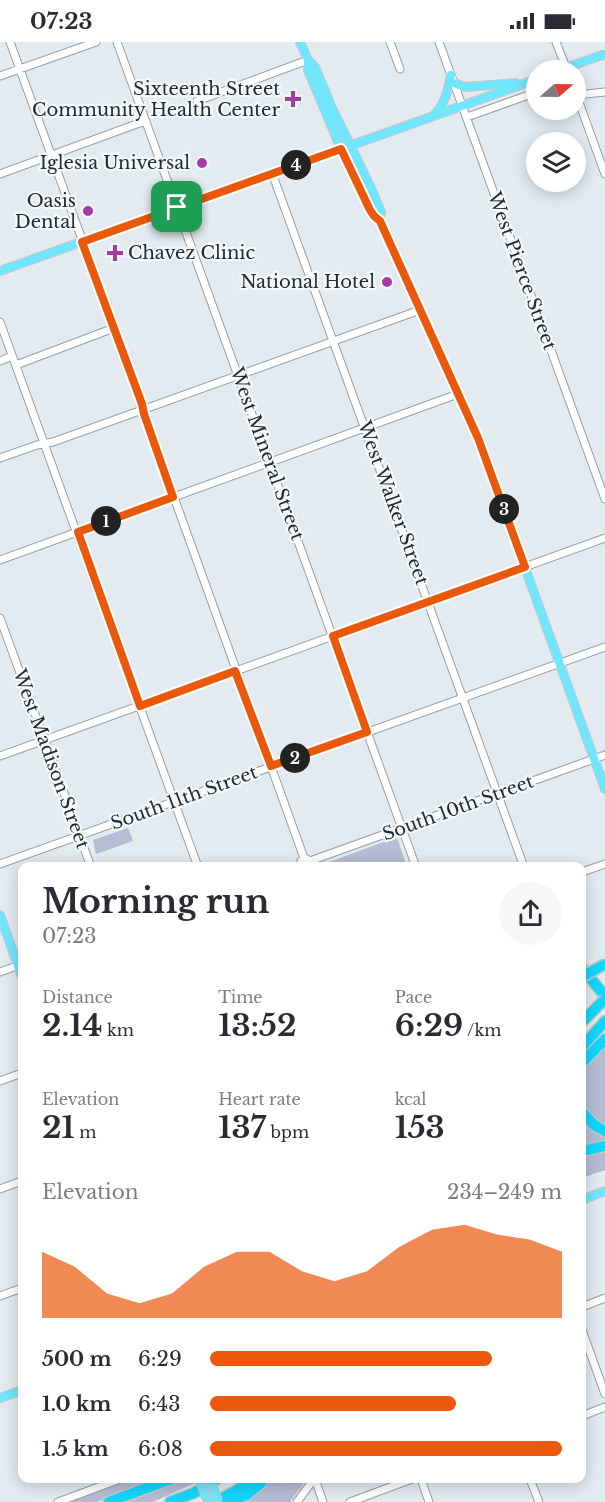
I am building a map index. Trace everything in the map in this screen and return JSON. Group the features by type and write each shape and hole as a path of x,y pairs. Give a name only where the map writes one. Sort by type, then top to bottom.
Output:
{"highway":[{"path":"586,969 605,964"},
{"path":"586,976 605,964"},
{"path":"586,975 605,997 586,1018"},
{"path":"586,983 605,1007"},
{"path":"587,1050 605,1021"},
{"path":"587,1050 605,1039"},
{"path":"586,1116 594,1125 605,1131"},
{"path":"586,1150 605,1146"},
{"path":"109,1502 160,1483"},
{"path":"170,1502 194,1493 210,1483"},
{"path":"217,1502 251,1483"},
{"path":"232,1502 248,1494 260,1483"}],"main road":[{"path":"300,42 308,60 308,70 351,146 370,186 381,212 380,221"},
{"path":"586,61 605,54"},
{"path":"433,116 440,110 452,79 465,87 525,83"},
{"path":"0,271 525,83"},
{"path":"329,110 341,149 374,216 380,221 478,438 605,789"},
{"path":"360,189 370,186"},
{"path":"0,915 18,960"},
{"path":"586,1198 605,1191"},
{"path":"0,1398 18,1391"},
{"path":"201,1483 208,1502"},
{"path":"211,1483 217,1502"}],"street":[{"path":"10,42 271,766 302,862"},
{"path":"0,76 96,42"},
{"name":"West Mineral Street","path":"117,42 414,862"},
{"path":"399,42 390,43 400,69"},
{"name":"West Pierce Street","path":"439,42 605,499"},
{"path":"556,42 563,60"},
{"path":"197,101 308,60"},
{"path":"586,94 605,92"},
{"path":"466,117 526,96"},
{"path":"518,99 526,99"},
{"path":"585,120 605,174"},
{"path":"0,174 146,121"},
{"name":"West Walker Street","path":"272,173 522,862"},
{"path":"0,458 53,442 420,310"},
{"path":"0,322 196,862"},
{"path":"16,365 114,328"},
{"path":"0,361 12,356"},
{"path":"0,561 458,394"},
{"path":"0,756 605,538"},
{"name":"West Madison Street","path":"0,618 88,862"},
{"name":"South 11th Street","path":"0,864 605,647"},
{"name":"South 10th Street","path":"308,862 605,755"},
{"path":"586,871 605,864"},
{"path":"0,972 18,966"},
{"path":"0,1081 18,1074"},
{"path":"0,1189 18,1182"},
{"path":"0,1296 18,1289"},
{"path":"586,1305 605,1298"},
{"path":"586,1341 605,1394"},
{"path":"586,1414 605,1407 605,1402"},
{"path":"58,1502 101,1483"},
{"path":"297,1502 312,1483"},
{"path":"316,1483 323,1502"},
{"path":"350,1502 401,1483"},
{"path":"422,1483 429,1502"},
{"path":"531,1483 538,1502"}],"shaded area":[{"path":"128,828 133,841 96,854 93,840"},
{"path":"394,838 398,840 405,862 329,862"},
{"path":"605,1043 605,1127 586,1111 587,1066"},
{"path":"586,1119 605,1134 605,1142 586,1147"},
{"path":"605,1149 605,1170 586,1177 586,1153"},
{"path":"117,1483 147,1483 97,1502 66,1502"},
{"path":"167,1483 195,1483 153,1502 117,1502"},
{"path":"267,1483 304,1483 290,1502 237,1502"}],"place":[{"name":"Sixteenth Street Community Health Center","path":"293,99"},
{"name":"Iglesia Universal","path":"202,163"},
{"name":"Oasis Dental","path":"88,211"},
{"name":"Chavez Clinic","path":"115,253"},
{"name":"National Hotel","path":"387,282"}],"route":[{"path":"341,149 370,210 380,221 478,438 525,567 333,636 367,732 271,766 235,671 140,706 78,532 173,497 142,404 82,242 177,207 341,149"}]}
